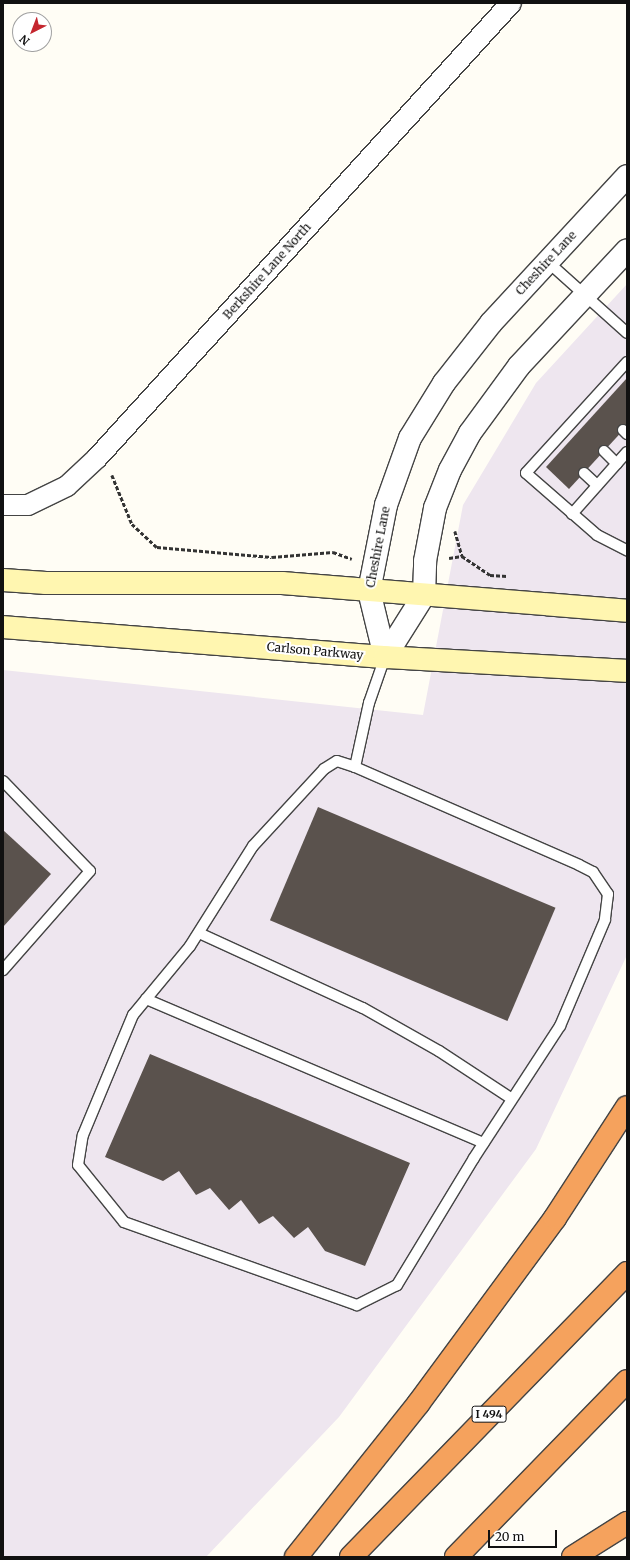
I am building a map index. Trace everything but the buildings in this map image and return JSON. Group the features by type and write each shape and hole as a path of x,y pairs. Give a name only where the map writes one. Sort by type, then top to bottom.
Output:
{"highway":[{"path":"296,1557 418,1404 567,1200 627,1108"},
{"name":"I 494","path":"352,1557 627,1273"},
{"path":"456,1557 627,1381"},
{"path":"573,1557 627,1523"}],"main road":[{"path":"3,580 54,583 282,583 627,611"},
{"name":"Carlson Parkway","path":"3,627 385,657 627,671"}],"street":[{"name":"Berkshire Lane North","path":"3,505 28,505 67,486 98,458 510,3"},
{"name":"Cheshire Lane","path":"385,657 369,591 386,505 410,438 430,403 469,351 627,176"},
{"path":"385,657 424,595 425,561 435,508 459,453 484,411 519,366 627,250"}],"lane":[{"path":"548,262 627,333"},
{"path":"627,362 591,401 576,426 556,447 526,473 597,535 627,550"},
{"path":"611,379 619,387"},
{"path":"591,401 599,408"},
{"path":"604,452 617,464"},
{"path":"572,514 627,452"},
{"path":"584,472 597,485"},
{"path":"355,767 369,703 385,657"},
{"path":"337,761 355,767 580,865 593,872 608,894 605,920 560,1026 484,1142 397,1285 357,1305 124,1222 78,1165 83,1135 133,1015 199,933 253,846 319,775 337,761"},
{"path":"3,781 90,871 3,970"},
{"path":"199,933 362,1008 439,1051 512,1098"},
{"path":"146,999 484,1142"}],"path":[{"path":"98,458 111,472 132,524 157,547 272,557 333,552 352,559"},
{"path":"456,525 455,532 462,556 490,575 512,577"}],"shaded area":[{"path":"627,284 627,955 536,1149 339,1417 206,1557 3,1557 3,670 423,715 463,505 536,383"}]}
